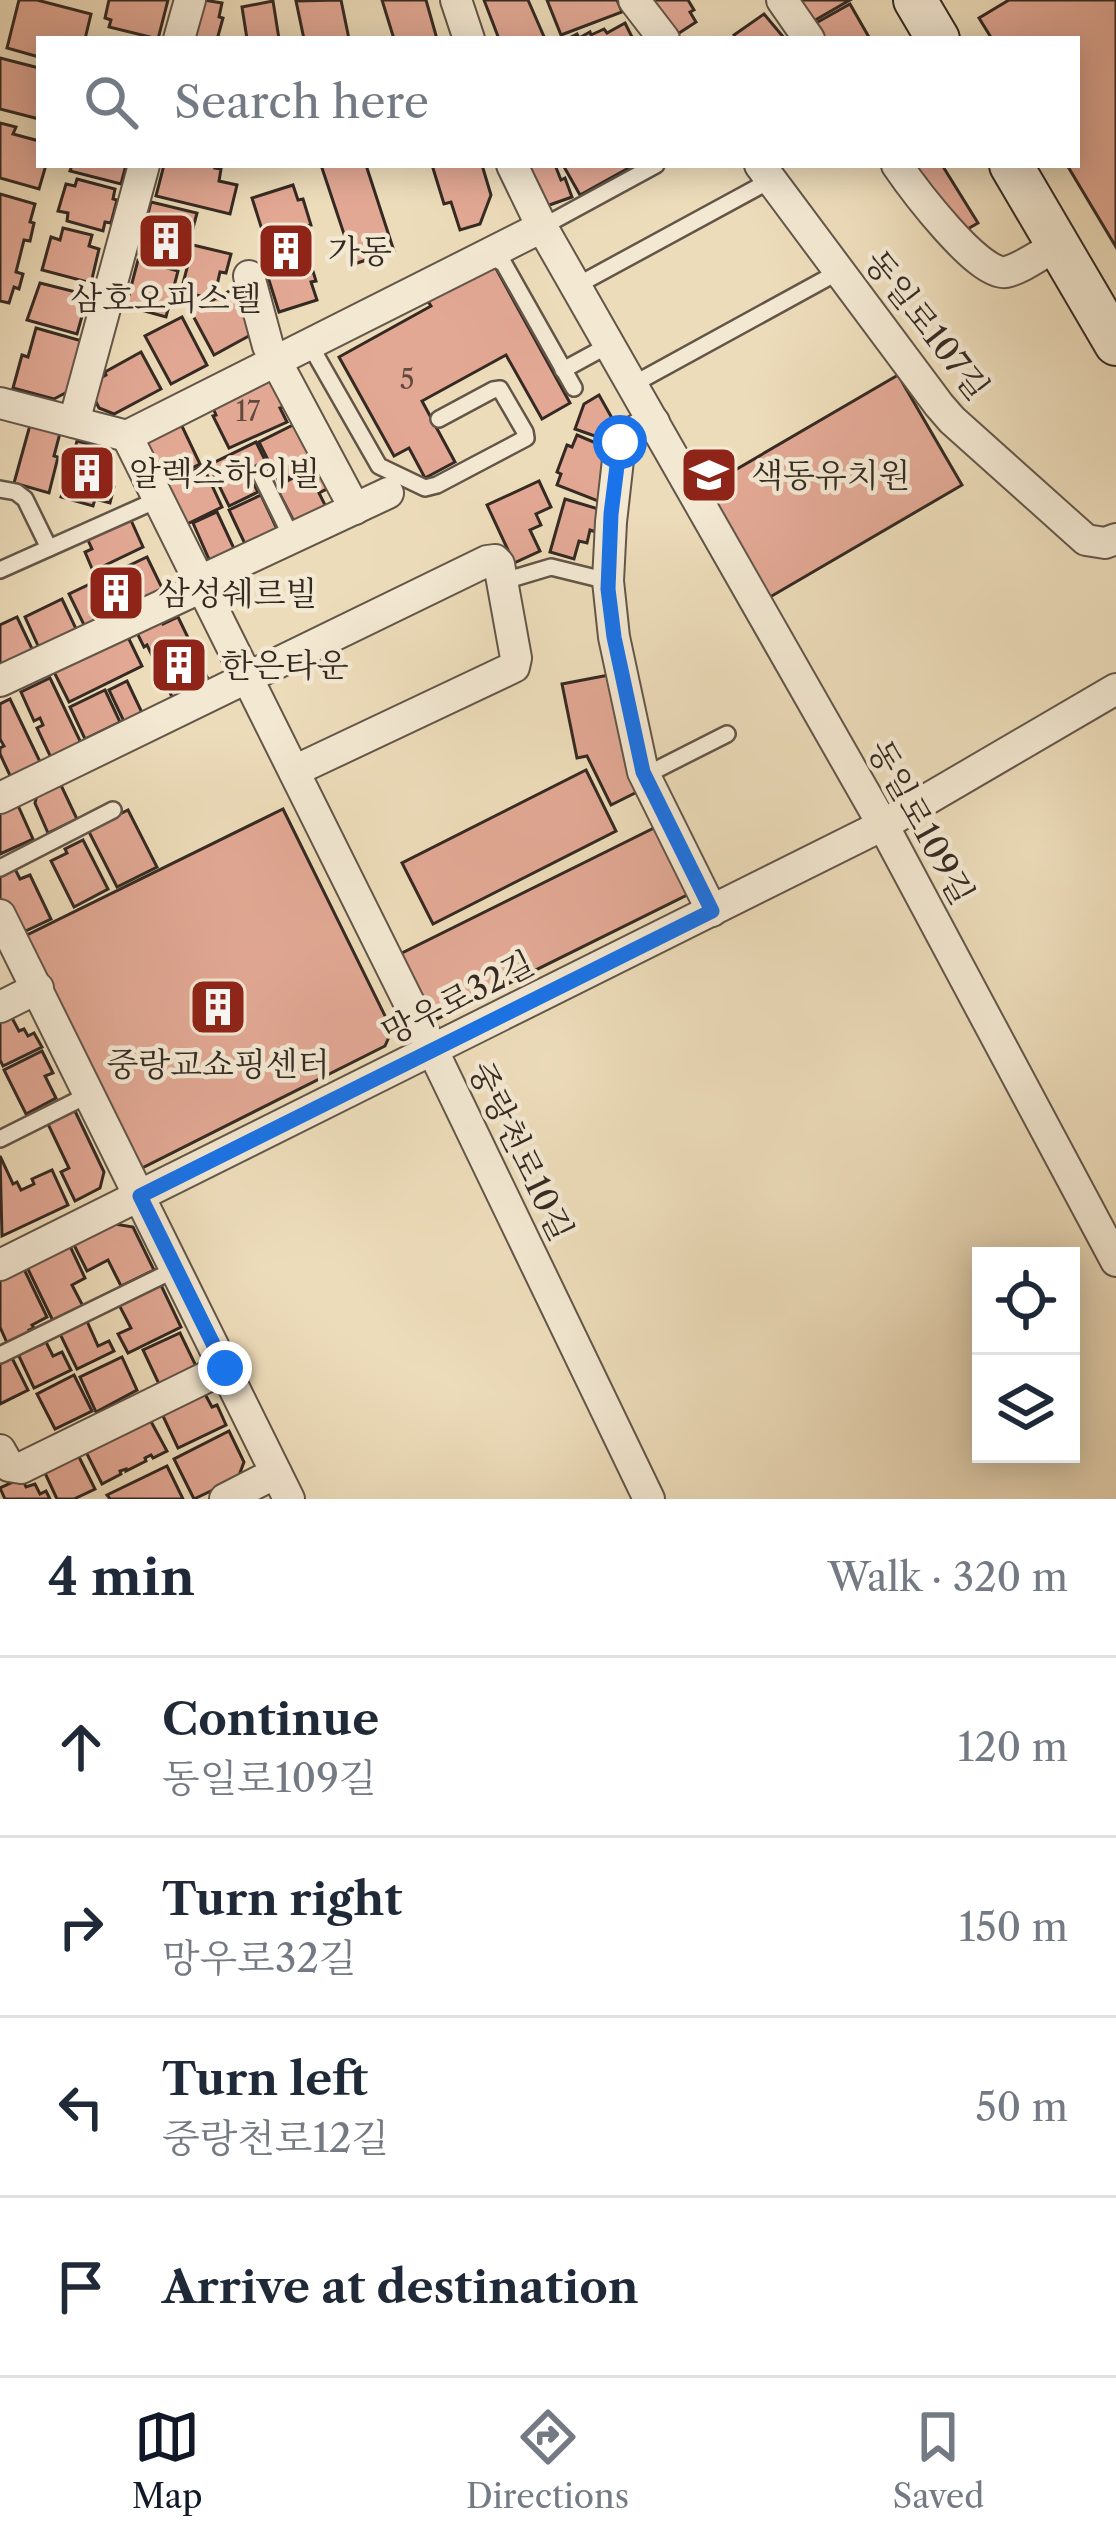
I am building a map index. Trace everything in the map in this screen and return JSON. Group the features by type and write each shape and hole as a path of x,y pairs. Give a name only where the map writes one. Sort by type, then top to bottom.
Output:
{"street":[{"path":"180,36 190,0"},
{"path":"456,0 468,36"},
{"path":"634,0 662,36"},
{"path":"782,0 807,36"},
{"path":"915,0 936,36"},
{"path":"74,422 143,168"},
{"name":"동일로109길","path":"513,168 609,345 884,825 1116,1262"},
{"path":"899,168 941,221 991,270 1006,272 1058,245"},
{"path":"1013,168 1116,344"},
{"name":"동일로107길","path":"765,172 952,420 1086,540 1105,544 1116,539"},
{"path":"0,404 127,436 276,361 312,348 542,226"},
{"path":"250,276 265,337 355,509"},
{"path":"654,422 620,442 608,581 612,628 644,776 712,911"},
{"name":"중랑천로10길","path":"127,436 649,1499"},
{"path":"0,681 388,493"},
{"path":"0,798 495,560 504,581 516,658 512,670 294,772"},
{"name":"망우로32길","path":"0,1265 884,825 1116,689"},
{"path":"0,915 282,1486 225,1499"},
{"path":"0,1007 38,988"},
{"path":"0,1450 9,1466 21,1468 225,1368"}],"lane":[{"path":"542,226 650,168"},
{"path":"576,286 765,172"},
{"path":"439,419 500,389 526,438 425,488 379,466 312,348 496,259 504,264 574,388"},
{"path":"632,385 839,271"},
{"path":"563,370 609,345"},
{"path":"260,473 292,538"},
{"path":"0,489 23,496 49,548"},
{"path":"0,570 159,500"},
{"path":"504,581 551,567 608,581"},
{"path":"644,776 727,734"},
{"path":"0,868 113,810"},
{"path":"0,1139 90,1094"},
{"path":"0,1355 176,1268"}],"building":[{"path":"19,0 91,14 86,36 36,36 36,56 7,48"},
{"path":"109,0 168,0 159,36 109,27 111,20 105,18"},
{"path":"204,0 222,3 218,36 195,36"},
{"path":"341,0 348,36 303,36 296,1"},
{"path":"382,0 426,0 436,36 393,36"},
{"path":"484,0 528,0 544,36 498,36"},
{"path":"547,0 617,0 622,12 561,35"},
{"path":"643,0 688,0 696,22 668,36"},
{"path":"791,0 850,0 805,26"},
{"path":"1009,0 1116,0 1116,247 1069,168 1080,168 1080,36 990,36 979,18"},
{"path":"273,1 279,36 247,36 242,7"},
{"path":"850,4 868,36 823,36 816,23"},
{"path":"764,14 782,36 734,36"},
{"path":"625,23 632,36 583,36 604,29 607,33"},
{"path":"0,58 36,67 36,118 0,109"},
{"path":"0,123 16,127 13,134 36,140 36,168 45,168 39,189 0,178"},
{"path":"71,168 125,168 121,184"},
{"path":"163,168 221,169 219,181 237,185 230,214 156,196"},
{"path":"322,168 367,168 394,251 354,264"},
{"path":"433,168 483,168 491,195 480,224 460,230 451,202 444,204"},
{"path":"526,168 556,168 572,197 541,208"},
{"path":"565,168 629,168 580,195"},
{"path":"914,168 944,168 978,223 964,231"},
{"path":"77,179 115,189 111,223 105,222 103,231 67,221 68,213 58,211 66,184 75,186"},
{"name":"가동","path":"293,185 311,225 306,226 311,243 301,247 316,281 311,282 317,300 279,312 262,258 270,255 252,198"},
{"path":"0,194 35,204 30,241 24,240 16,272 23,274 9,303 0,301"},
{"name":"삼호오피스텔","path":"151,202 197,213 183,266 138,254"},
{"path":"63,228 92,235 89,246 99,249 91,283 42,270 51,237 60,240"},
{"path":"193,245 231,254 226,273 220,272 215,294 208,298 181,291"},
{"path":"138,260 178,271 166,317 126,306"},
{"path":"493,263 570,403 542,419 506,355 422,401 455,462 425,478 409,448 394,456 339,357 431,306 427,300"},
{"path":"40,283 88,295 77,334 27,320"},
{"path":"233,289 256,332 214,355 191,312"},
{"path":"182,317 207,365 171,384 145,336"},
{"path":"36,328 82,341 69,391 54,399 13,388"},
{"path":"141,352 161,389 114,414 99,408 92,394 95,381"},
{"path":"266,372 287,422 229,448 210,401"},
{"path":"898,375 962,485 770,597 706,487"},
{"path":"599,395 617,427 612,442 575,429 584,404"},
{"path":"180,422 200,464 165,481 147,445 150,436"},
{"path":"295,424 315,465 279,482 259,442"},
{"path":"30,425 60,433 49,493 14,483"},
{"path":"577,435 610,449 603,503 557,485 567,445 572,447"},
{"name":"알렉스하이빌","path":"77,441 100,447 97,456 111,460 106,478 114,487 110,503 95,499 93,506 61,497"},
{"path":"256,442 266,462 247,471 258,492 229,506 209,465"},
{"path":"323,462 335,485 319,493 328,511 297,527 276,487"},
{"path":"203,466 222,507 185,525 166,484"},
{"path":"539,481 551,507 536,514 541,525 530,530 540,551 514,563 487,505"},
{"path":"261,495 277,529 245,544 229,510"},
{"path":"565,499 605,511 599,533 590,530 587,543 579,541 574,559 550,552"},
{"path":"217,512 237,555 212,566 193,523"},
{"path":"130,518 143,547 93,571 85,552 92,549 87,538"},
{"name":"삼성쉐르빌","path":"147,557 164,592 86,629 69,594"},
{"path":"62,599 78,633 40,650 25,617"},
{"path":"17,617 34,653 0,665 0,625"},
{"name":"한은타운","path":"178,617 210,683 174,701 137,633"},
{"path":"127,635 142,666 69,702 53,670"},
{"path":"609,675 641,790 611,805 587,756 577,758 562,684"},
{"path":"50,678 83,747 53,762 37,728 43,725 40,718 34,721 21,692"},
{"path":"127,681 145,719 127,728 109,690"},
{"path":"105,690 120,722 85,739 70,707"},
{"path":"10,699 43,768 13,782 0,754 4,746 0,704"},
{"path":"586,770 616,831 433,924 402,863"},
{"path":"59,781 77,819 48,833 35,803 38,791"},
{"path":"16,801 33,839 0,854 0,809"},
{"name":"중랑교쇼핑센터","path":"283,809 392,1030 385,1046 142,1168 134,1164 23,937"},
{"path":"128,810 157,867 117,887 88,830"},
{"path":"658,826 691,893 437,1019 412,1002 394,957"},
{"path":"83,840 108,889 74,907 51,861"},
{"path":"15,869 20,879 30,875 51,919 17,935 0,899 0,877"},
{"path":"11,1016 19,1031 24,1029 28,1036 34,1033 42,1047 3,1066 0,1022"},
{"path":"42,1051 53,1073 45,1076 56,1098 26,1114 4,1070"},
{"path":"74,1109 104,1172 100,1188 75,1201 61,1172 69,1168 47,1122"},
{"path":"0,1156 13,1184 17,1182 21,1190 52,1170 68,1205 2,1236"},
{"path":"109,1223 133,1227 154,1270 121,1286 108,1260 87,1271 72,1241"},
{"path":"69,1244 85,1278 72,1285 84,1308 54,1323 26,1265"},
{"path":"23,1267 47,1317 32,1325 31,1334 8,1345 0,1327 0,1278"},
{"path":"159,1281 181,1327 128,1353 118,1334 131,1328 117,1301"},
{"path":"86,1319 98,1346 109,1341 114,1351 77,1369 59,1332"},
{"path":"180,1333 196,1366 159,1384 143,1350"},
{"path":"46,1342 53,1356 62,1352 71,1370 34,1388 17,1352"},
{"path":"11,1356 28,1390 0,1404 0,1361"},
{"path":"122,1357 137,1390 96,1412 80,1377"},
{"path":"74,1375 92,1411 55,1429 37,1394"},
{"path":"205,1394 212,1407 217,1405 226,1425 178,1448 162,1414"},
{"path":"148,1416 167,1451 145,1458 102,1484 84,1448"},
{"path":"229,1431 244,1462 238,1478 194,1499 174,1459"},
{"path":"78,1455 95,1489 74,1499 57,1499 44,1471"},
{"path":"167,1466 183,1499 110,1499 107,1495"},
{"path":"22,1478 26,1487 35,1484 50,1499 5,1499 0,1488"}],"place":[{"name":"삼호오피스텔","path":"166,241"},
{"name":"가동","path":"286,251"},
{"name":"알렉스하이빌","path":"87,473"},
{"name":"색동유치원","path":"709,475"},
{"name":"삼성쉐르빌","path":"116,593"},
{"name":"한은타운","path":"179,665"},
{"name":"중랑교쇼핑센터","path":"218,1007"}],"route":[{"path":"225,1368 140,1196 712,911 643,772 614,637 608,589 620,442"}]}
